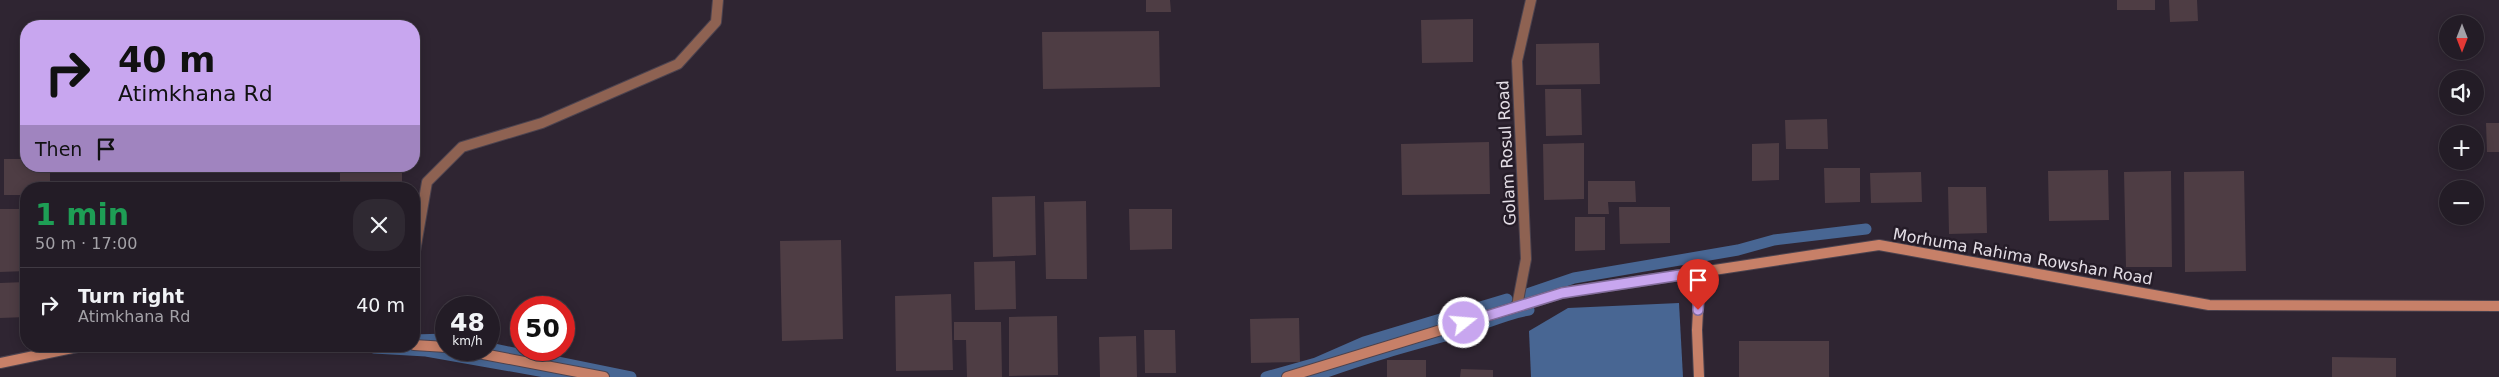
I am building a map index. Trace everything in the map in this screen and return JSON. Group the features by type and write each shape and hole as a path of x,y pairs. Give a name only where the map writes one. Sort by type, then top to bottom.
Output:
{"main road":[{"name":"Morhuma Rahima Rowshan Road","path":"1287,377 1562,293 1880,245 2209,305 2499,306"},
{"path":"1699,377 1697,330 1700,272"},
{"path":"420,345 435,346"},
{"path":"0,363 53,352"},
{"path":"500,357 604,377"}],"street":[{"path":"420,222 427,182 462,147 542,123 678,64 716,22 718,0"},
{"name":"Golam Rosul Road","path":"1517,306 1526,258 1517,62 1531,0"}],"water":[{"path":"1679,303 1683,377 1531,377 1529,331 1568,308"}],"building":[{"path":"1146,0 1170,0 1171,12 1146,12"},
{"path":"2117,0 2155,0 2155,10 2117,10"},
{"path":"2169,0 2197,0 2198,21 2170,22"},
{"path":"1473,19 1473,62 1422,63 1421,20"},
{"path":"1159,31 1160,87 1043,89 1042,32"},
{"path":"1599,43 1600,84 1536,85 1536,44"},
{"path":"1545,89 1581,89 1582,135 1546,136"},
{"path":"1827,119 1828,149 1786,149 1785,120"},
{"path":"2486,123 2499,123 2499,152 2487,152"},
{"path":"1489,142 1490,194 1402,195 1401,144"},
{"path":"1584,143 1584,199 1544,200 1543,144"},
{"path":"1779,143 1779,180 1752,181 1752,144"},
{"path":"4,159 20,159 20,172 50,172 50,182 20,182 20,195 4,195"},
{"path":"1824,168 1860,168 1860,202 1825,203"},
{"path":"2108,170 2109,220 2049,221 2048,171"},
{"path":"2171,171 2172,267 2126,267 2124,172"},
{"path":"2244,171 2246,271 2185,272 2184,172"},
{"path":"340,172 402,172 402,182 340,182"},
{"path":"1921,172 1922,202 1871,203 1870,173"},
{"path":"1588,181 1635,181 1636,202 1608,202 1609,214 1588,214"},
{"path":"1948,187 1986,187 1987,233 1949,234"},
{"path":"1035,196 1036,255 993,257 992,197"},
{"path":"1086,201 1087,279 1046,279 1044,202"},
{"path":"1619,207 1670,207 1670,243 1620,244"},
{"path":"0,209 20,209 20,271 0,272"},
{"path":"1129,209 1172,209 1172,249 1130,250"},
{"path":"1575,217 1605,217 1605,250 1575,251"},
{"path":"841,240 843,339 782,341 780,241"},
{"path":"1015,261 1016,309 975,310 974,262"},
{"path":"20,282 20,317 0,318 0,283"},
{"path":"951,294 953,370 896,371 895,296"},
{"path":"1057,316 1058,375 1009,376 1009,317"},
{"path":"1299,318 1300,362 1251,363 1250,319"},
{"path":"954,322 1001,322 1002,377 967,377 966,340 954,340"},
{"path":"1144,330 1175,330 1176,373 1145,373"},
{"path":"1136,336 1137,377 1100,377 1099,337"},
{"path":"1739,341 1829,341 1829,377 1739,377"},
{"path":"2332,357 2396,358 2396,377 2332,377"},
{"path":"1387,360 1426,360 1426,377 1387,377"},
{"path":"1461,369 1493,370 1493,377 1460,377"}],"waterway":[{"path":"1527,294 1574,278 1738,250 1774,240 1866,229"},
{"path":"1266,377 1316,363 1364,342 1507,299"},
{"path":"1313,377 1511,314 1529,310"},
{"path":"420,340 435,339"},
{"path":"500,350 631,377"},
{"path":"420,351 573,377"}],"route":[{"path":"1464,323 1562,293 1700,272 1698,310"}]}
